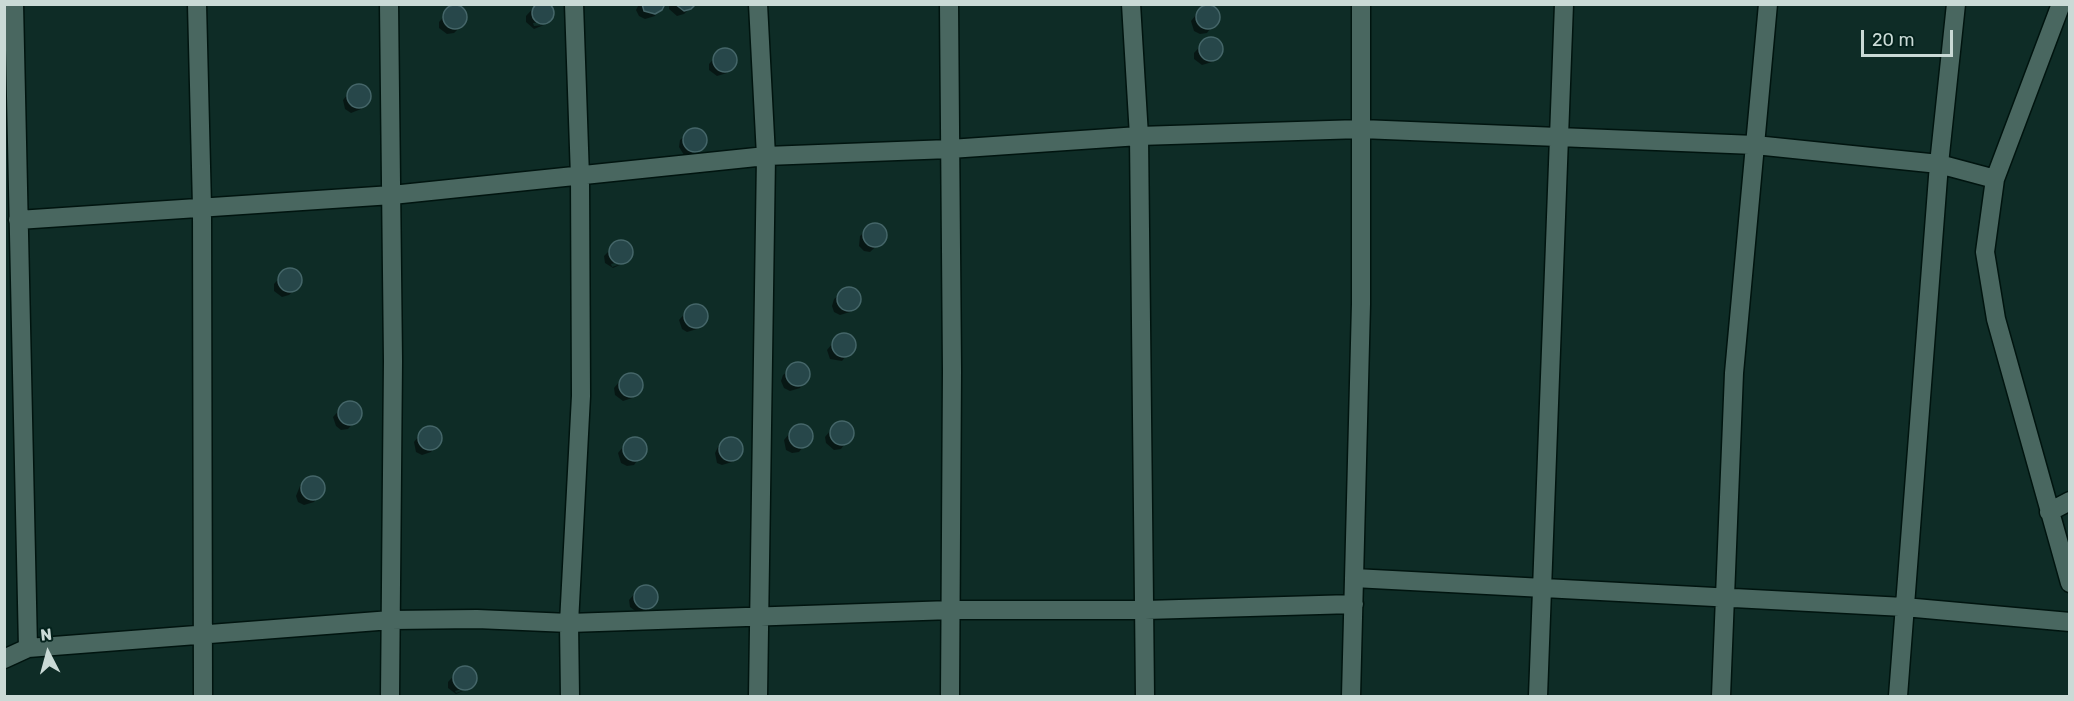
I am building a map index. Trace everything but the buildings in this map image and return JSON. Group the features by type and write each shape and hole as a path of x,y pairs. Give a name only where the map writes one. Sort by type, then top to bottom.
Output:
{"street":[{"path":"14,4 9,76 18,220 12,259 28,648"},
{"path":"197,4 202,207 203,696"},
{"path":"389,4 392,195 390,696"},
{"path":"570,696 569,623 581,396 580,177 574,4"},
{"path":"758,4 766,156 758,696"},
{"path":"949,4 952,610 950,696"},
{"path":"1131,4 1138,136 1145,696"},
{"path":"1352,696 1361,304 1361,4"},
{"path":"1538,696 1540,588 1564,4"},
{"path":"1721,696 1734,373 1767,4"},
{"path":"1898,696 1939,164 1956,4"},
{"path":"2061,4 1995,179 1985,252 1996,319 2070,584"},
{"path":"18,220 392,195 766,156 950,149 1138,136 1361,129 1755,145 1939,164 1995,179"},
{"path":"2049,512 2070,501"},
{"path":"1354,578 1904,607 2070,622"},
{"path":"4,659 28,648 391,620 569,623 952,610 1145,610 1354,604"}]}
